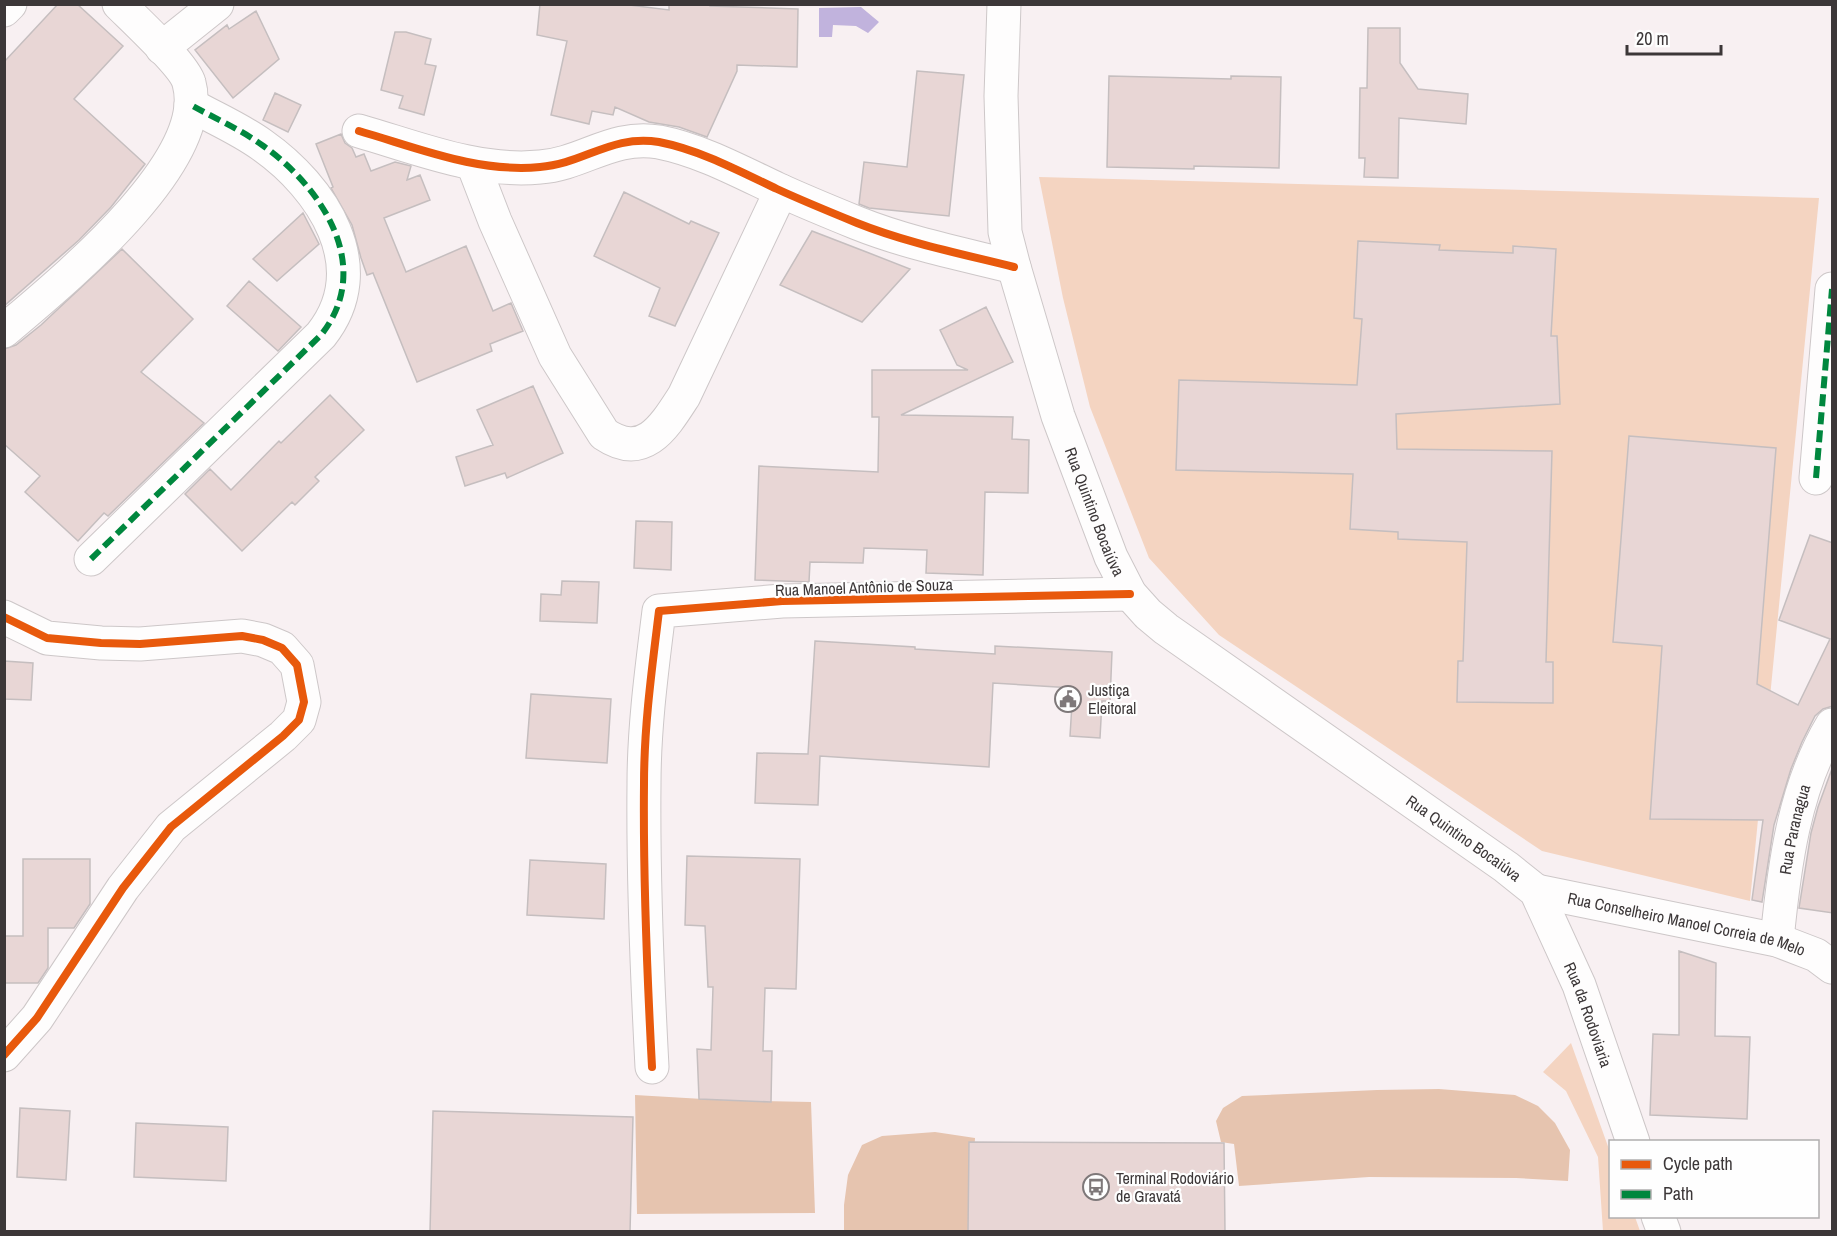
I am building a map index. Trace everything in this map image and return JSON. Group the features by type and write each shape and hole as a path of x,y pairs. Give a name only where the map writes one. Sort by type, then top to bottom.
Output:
{"street":[{"path":"4,10 10,4"},
{"path":"4,331 55,287 126,219 164,170 177,150 188,126 189,82 162,48 119,4"},
{"path":"162,48 218,4"},
{"name":"Rua Quintino Bocaiúva","path":"1004,4 1001,96 1005,232 1058,416 1111,557 1130,594 1166,629 1506,867 1536,891"},
{"path":"91,559 321,335 330,323 342,293 344,263 334,231 319,200 292,170 262,144 190,105"},
{"path":"358,131 472,164 511,168 543,167 575,159 619,142 643,140 678,147 894,236 1014,267"},
{"path":"472,164 555,356 604,434 614,441 627,443 639,443 654,437 684,396 781,191"},
{"path":"1816,478 1833,290"},
{"name":"Rua Manoel Antônio de Souza","path":"652,1067 645,911 644,782 648,708 659,611 782,601 1130,594"},
{"path":"4,617 47,638 100,643 140,644 242,636 263,640 282,648 297,665 304,702 299,720 283,736 171,827 123,888 37,1018 4,1055"},
{"name":"Rua Paranagua","path":"1777,940 1787,860 1796,818 1805,785 1820,746 1833,725"},
{"name":"Rua Conselheiro Manoel Correia de Melo","path":"1536,891 1777,940 1827,956"},
{"name":"Rua da Rodoviaria","path":"1536,891 1579,985 1632,1140"}],"shaded area":[{"path":"861,7 879,22 868,33 856,26 833,25 832,37 819,37 819,8"},
{"path":"1039,177 1819,198 1750,901 1542,851 1219,635 1149,558 1090,407 1063,298"},
{"path":"1571,1043 1609,1149 1609,1218 1635,1218 1640,1231 1603,1231 1598,1157 1566,1091 1543,1072"},
{"path":"1439,1089 1515,1095 1538,1106 1555,1123 1570,1150 1568,1181 1516,1178 1369,1177 1239,1186 1234,1144 1221,1142 1216,1121 1223,1108 1242,1096"},
{"path":"635,1095 811,1102 815,1213 637,1214"},
{"path":"935,1132 975,1138 970,1231 844,1232 844,1205 848,1175 862,1145 882,1136"}],"building":[{"path":"58,4 77,4 123,46 74,99 145,164 111,207 79,240 4,306 4,62"},
{"path":"540,4 621,4 669,10 669,4 798,9 797,67 737,65 737,71 707,137 679,127 649,122 615,107 613,115 592,111 589,124 551,115 567,41 537,35"},
{"path":"256,11 279,59 233,98 195,50 227,25 229,29"},
{"path":"1368,28 1400,28 1400,63 1418,89 1468,94 1466,124 1399,118 1398,178 1364,177 1365,158 1359,158 1360,88 1367,88"},
{"path":"395,32 406,32 431,39 425,64 436,66 424,115 399,108 403,96 381,90"},
{"path":"917,71 964,75 949,216 869,208 859,204 864,162 907,167"},
{"path":"1109,76 1231,79 1231,76 1281,77 1279,168 1107,167"},
{"path":"275,93 301,105 288,132 263,120"},
{"path":"341,134 356,157 364,154 371,171 395,162 411,166 407,180 420,175 430,200 384,218 406,272 466,246 493,311 511,303 523,331 490,344 492,351 417,382 373,273 367,275 352,225 331,188 333,187 316,144"},
{"path":"624,192 689,224 691,221 719,233 675,326 649,316 660,288 594,256"},
{"path":"303,213 319,244 277,281 253,259"},
{"path":"812,231 910,269 862,322 780,285"},
{"path":"1358,241 1440,245 1439,250 1513,253 1513,246 1556,249 1551,336 1557,336 1560,404 1396,414 1397,449 1552,451 1546,662 1553,662 1553,703 1457,702 1458,661 1463,661 1467,542 1398,539 1398,532 1350,529 1353,474 1176,470 1179,380 1357,385 1362,319 1354,318"},
{"path":"122,249 193,319 141,372 204,423 108,516 104,513 78,541 25,492 40,476 4,444 4,349 16,345 41,325"},
{"path":"249,281 301,327 278,351 227,306"},
{"path":"986,307 1013,362 901,415 1013,417 1012,439 1029,440 1028,493 985,492 983,575 926,573 927,550 864,548 863,563 810,562 809,582 755,580 759,466 878,472 879,417 872,417 872,370 968,370 957,365 940,330"},
{"path":"533,386 563,453 507,478 505,473 465,486 456,457 493,445 477,410"},
{"path":"330,395 364,430 315,477 319,481 295,505 292,502 242,551 185,494 210,469 231,490 279,441 281,443"},
{"path":"1629,436 1776,448 1757,684 1798,705 1830,639 1779,620 1810,535 1833,543 1833,706 1823,709 1815,716 1791,769 1774,825 1762,902 1752,900 1763,820 1650,819 1662,646 1613,642"},
{"path":"636,521 672,522 671,570 634,568"},
{"path":"562,581 599,582 597,623 540,621 541,594 561,595"},
{"path":"815,641 995,654 995,646 1112,652 1110,701 1102,701 1100,738 1070,736 1073,688 993,683 989,767 820,756 818,805 755,803 757,753 808,754"},
{"path":"4,661 33,663 31,700 4,699"},
{"path":"531,694 611,699 607,763 526,758"},
{"path":"1833,766 1833,913 1799,908 1811,833"},
{"path":"687,856 800,859 796,989 765,988 763,1051 772,1051 771,1102 699,1099 697,1049 711,1050 713,987 708,987 705,926 685,925"},
{"path":"23,859 90,859 90,904 74,928 48,928 48,968 38,983 4,983 4,936 23,936"},
{"path":"530,860 606,864 604,919 527,915"},
{"path":"1679,951 1716,963 1715,1036 1750,1037 1747,1119 1650,1115 1653,1034 1679,1035"},
{"path":"20,1108 70,1111 66,1180 17,1177"},
{"path":"433,1111 633,1117 630,1232 430,1232"},
{"path":"136,1123 228,1127 226,1181 134,1177"},
{"name":"Terminal Rodoviário de Gravatá","path":"969,1142 1224,1143 1225,1232 968,1232"}],"marked path":[{"path":"91,559 321,335 336,309 343,283 342,256 334,230 321,206 304,183 284,162 262,145 191,105"},
{"path":"1816,478 1832,289"}],"cycle path":[{"path":"359,131 448,158 517,168 556,165 627,142 659,142 734,168 797,198 876,230 935,248 1014,267"},
{"path":"652,1067 644,855 644,762 659,611 782,601 1130,594"},
{"path":"4,617 47,638 101,643 140,644 242,636 263,640 282,648 297,665 304,702 299,720 283,736 171,827 123,888 37,1018 4,1055"}],"place":[{"name":"Justiça Eleitoral","path":"1068,699"},
{"name":"Terminal Rodoviário de Gravatá","path":"1096,1187"}]}
